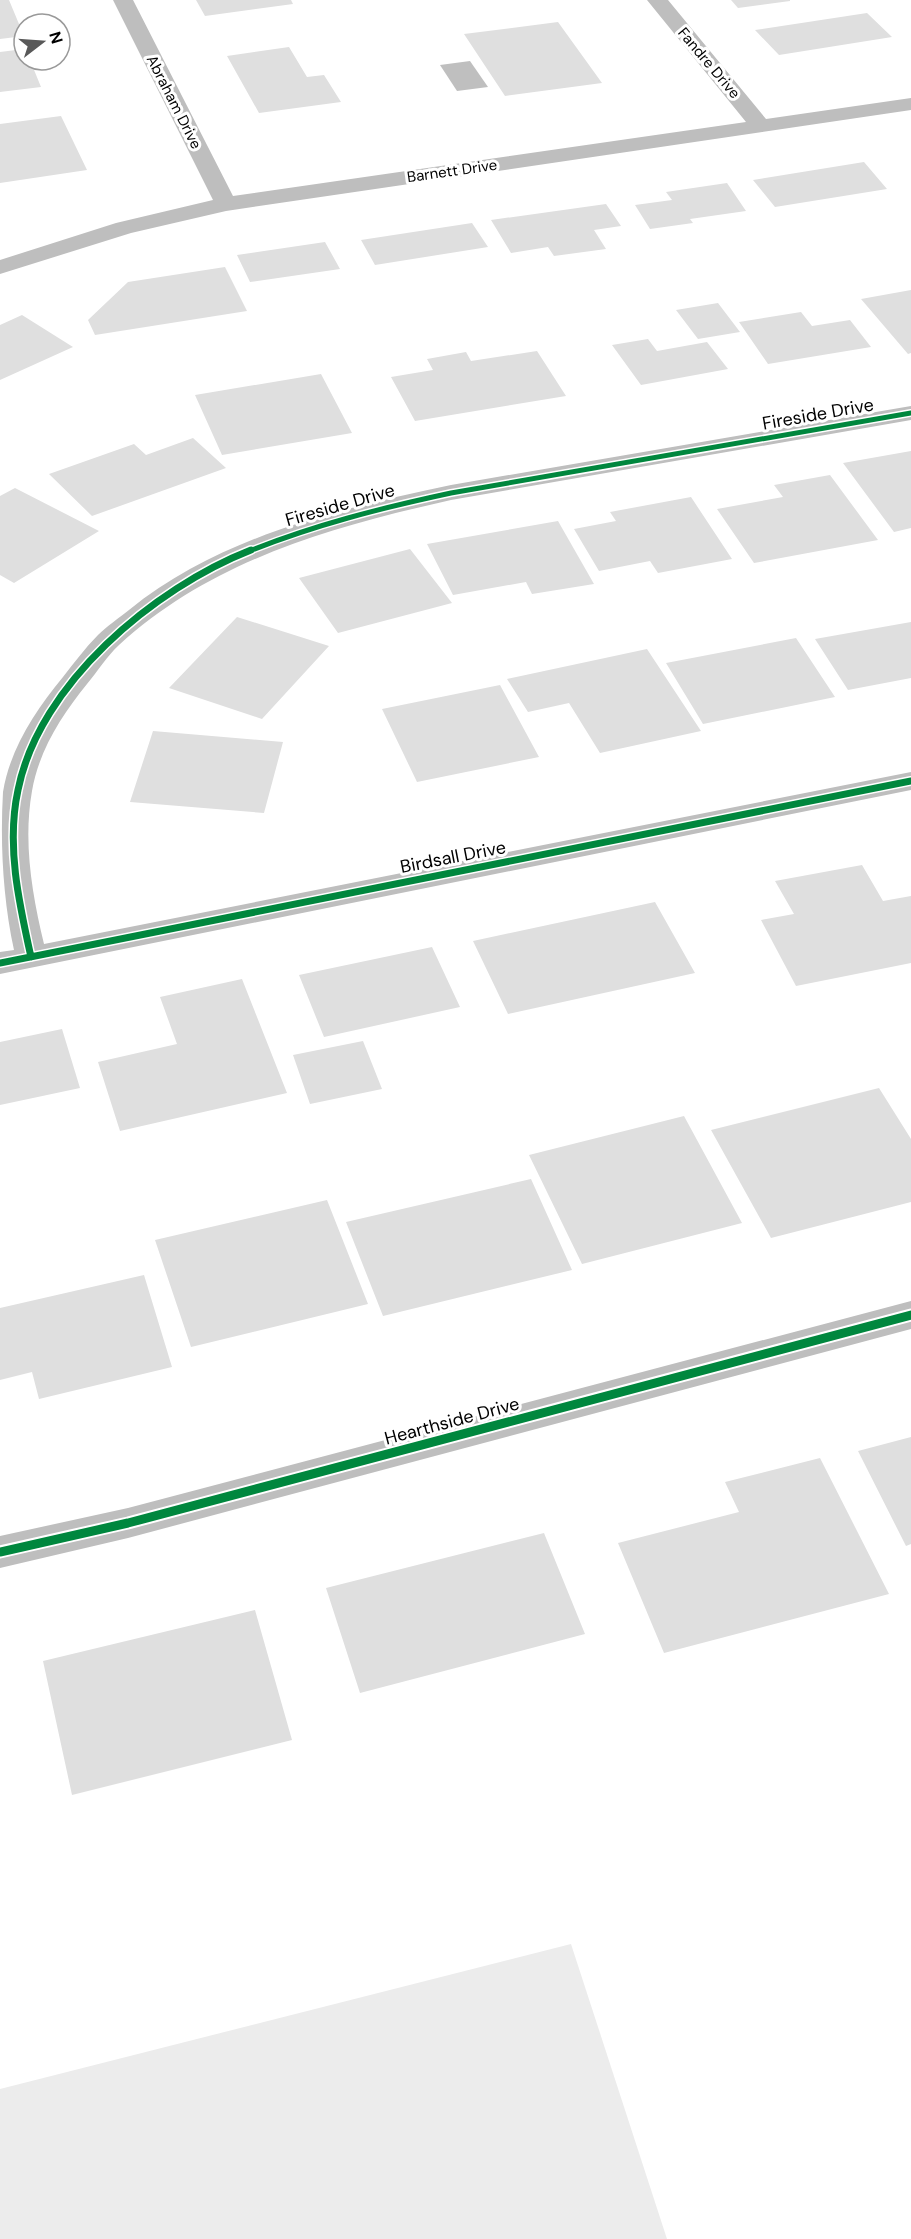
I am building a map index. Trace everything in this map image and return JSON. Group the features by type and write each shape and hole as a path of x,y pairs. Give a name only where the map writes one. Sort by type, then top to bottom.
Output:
{"street":[{"name":"Abraham Drive","path":"123,0 226,204"},
{"name":"Fandre Drive","path":"657,0 761,126"},
{"name":"Barnett Drive","path":"0,267 124,228 226,204 911,104"},
{"name":"Fireside Drive","path":"31,957 19,903 15,862 15,813 23,766 47,720 72,681 107,642 195,576 297,531 414,499 911,413"},
{"name":"Birdsall Drive","path":"0,963 911,781"},
{"name":"Hearthside Drive","path":"0,1552 140,1520 911,1315"}],"shaded area":[{"path":"470,61 488,87 457,91 440,65"},
{"path":"571,1944 667,2239 0,2239 0,2089"}],"building":[{"path":"0,0 9,0 14,12 12,12 12,38 0,39"},
{"path":"196,0 291,0 293,4 205,16"},
{"path":"731,0 790,0 790,1 738,8"},
{"path":"867,13 892,37 779,55 755,30"},
{"path":"558,22 602,83 505,96 464,34"},
{"path":"289,47 307,77 324,75 341,102 259,113 227,56"},
{"path":"12,50 12,72 35,72 41,87 0,92 0,52"},
{"path":"61,116 87,170 0,183 0,124"},
{"path":"864,162 887,189 775,207 753,180"},
{"path":"727,183 746,211 690,219 693,223 650,229 635,205 672,200 666,192"},
{"path":"606,204 621,226 594,230 606,249 554,256 548,247 511,253 491,220"},
{"path":"472,223 488,247 375,265 361,240"},
{"path":"325,242 340,269 250,282 237,255"},
{"path":"225,267 247,311 95,335 88,320 128,282"},
{"path":"911,290 911,353 908,354 861,299"},
{"path":"718,303 740,332 698,339 676,310"},
{"path":"801,312 812,326 850,320 871,347 768,364 739,322"},
{"path":"22,315 73,347 0,380 0,325"},
{"path":"648,339 657,351 707,342 728,369 641,385 612,345"},
{"path":"537,351 566,396 415,421 391,377 433,370 427,359 466,352 471,361"},
{"path":"321,374 352,433 222,455 195,395"},
{"path":"193,438 226,468 92,516 49,474 134,444 146,455"},
{"path":"911,451 911,528 894,532 843,463"},
{"path":"830,475 878,540 754,563 717,509 783,497 774,485"},
{"path":"15,488 99,531 14,583 0,575 0,496"},
{"path":"691,497 732,559 658,573 650,561 599,571 574,529 616,521 610,512"},
{"path":"558,521 594,584 532,594 526,582 453,595 427,544"},
{"path":"410,549 452,603 338,633 299,578"},
{"path":"237,617 329,646 262,719 169,688"},
{"path":"911,622 911,678 848,690 815,639"},
{"path":"796,638 835,697 703,724 666,663"},
{"path":"647,649 701,731 600,753 569,703 528,712 507,679"},
{"path":"500,685 539,757 417,782 382,709"},
{"path":"153,731 283,742 264,813 130,802"},
{"path":"862,865 883,901 911,896 911,963 796,986 761,920 794,914 775,881"},
{"path":"655,902 695,973 508,1014 473,941"},
{"path":"432,947 460,1007 324,1037 299,975"},
{"path":"242,979 287,1093 120,1131 98,1062 177,1044 160,997"},
{"path":"62,1029 80,1088 0,1105 0,1042"},
{"path":"363,1041 382,1089 310,1104 293,1055"},
{"path":"879,1088 911,1139 911,1202 771,1238 711,1130"},
{"path":"684,1116 742,1223 582,1264 529,1155"},
{"path":"531,1179 572,1270 383,1316 346,1222"},
{"path":"327,1200 368,1304 191,1347 155,1240"},
{"path":"144,1275 172,1367 39,1399 32,1372 0,1380 0,1308"},
{"path":"911,1437 911,1544 906,1546 858,1451"},
{"path":"820,1458 889,1594 664,1653 618,1543 739,1512 725,1482"},
{"path":"544,1533 585,1634 360,1693 326,1588"},
{"path":"255,1610 292,1740 72,1795 43,1661"}],"cycle path":[{"path":"31,957 17,887 13,839 17,791 26,759 39,732 60,699 108,640 166,594 231,558 302,530 376,509 451,493 911,413"},
{"path":"0,963 911,781"},
{"path":"0,1552 128,1523 911,1315"}]}
